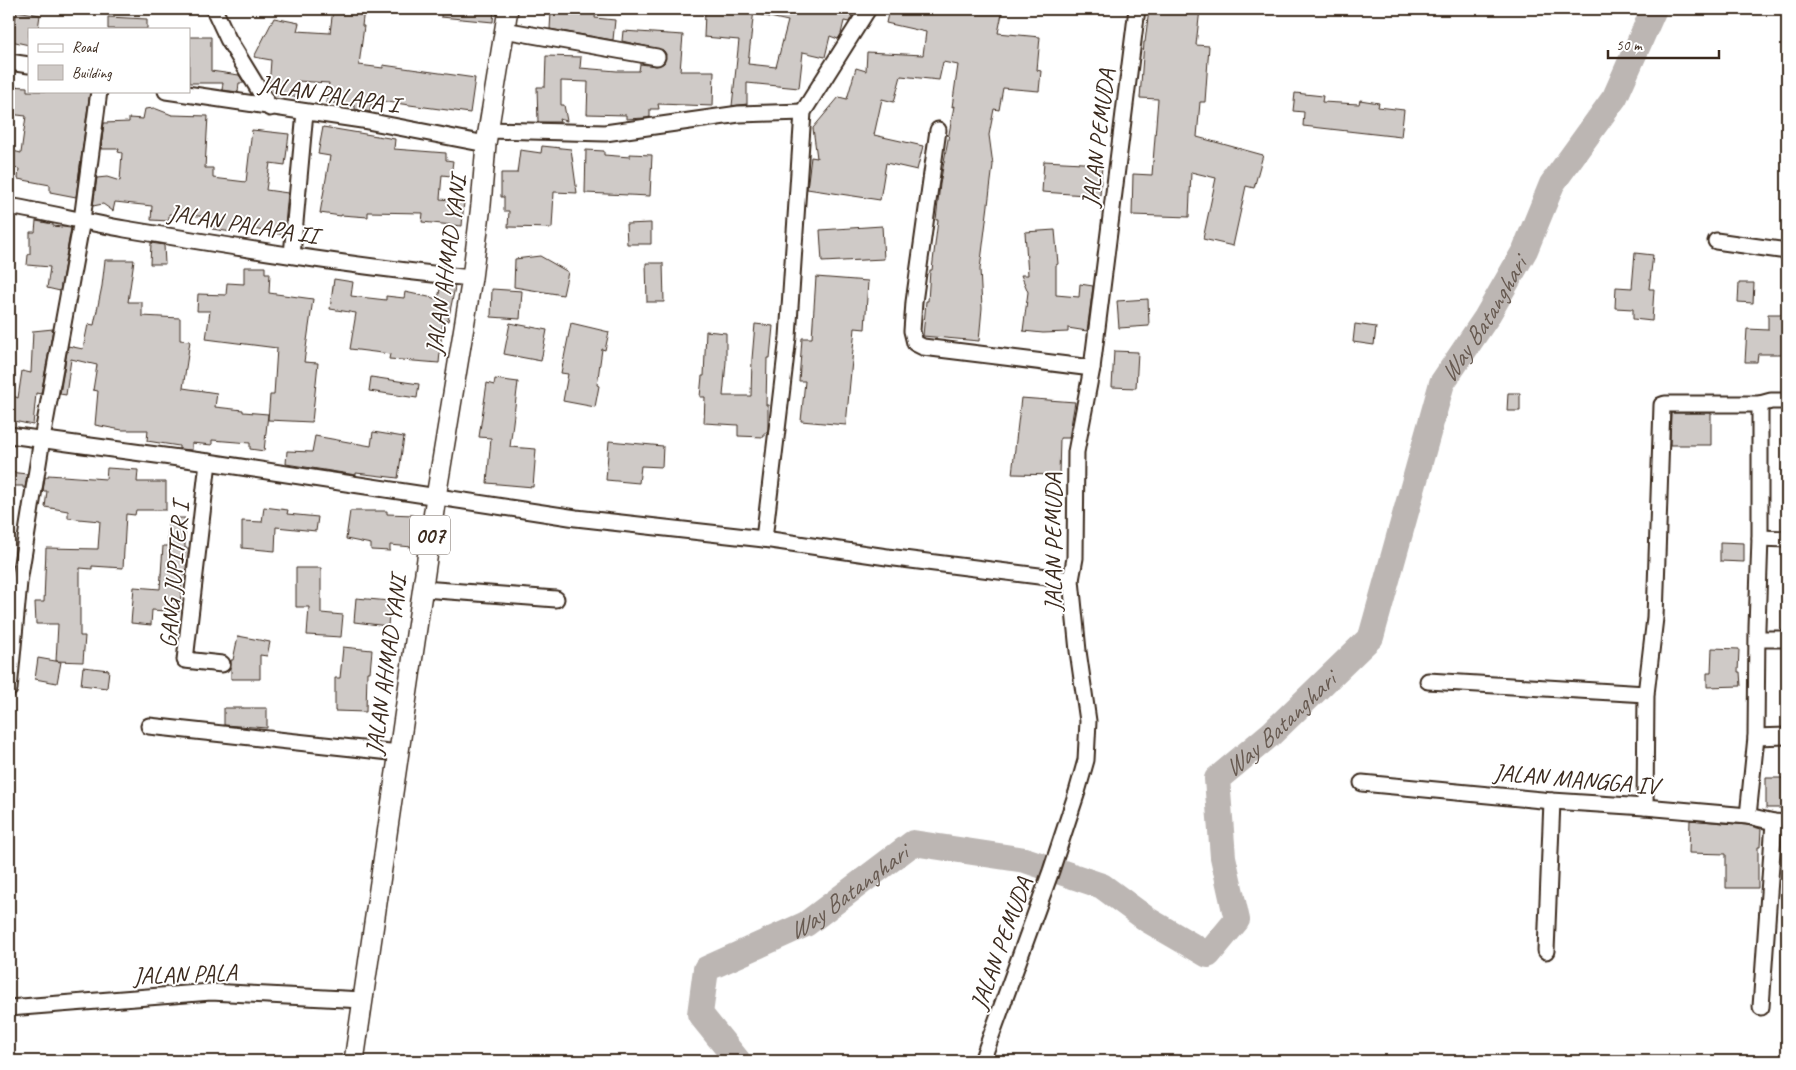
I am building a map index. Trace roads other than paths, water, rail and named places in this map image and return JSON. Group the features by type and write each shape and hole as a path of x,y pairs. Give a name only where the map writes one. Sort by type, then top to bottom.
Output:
{"main road":[{"name":"JALAN AHMAD YANI","path":"354,1061 422,589 472,278 487,137 508,9"}],"street":[{"path":"214,9 228,39 270,108"},
{"path":"764,539 788,337 803,112 868,9"},
{"name":"JALAN PEMUDA","path":"982,1061 1051,871 1086,760 1088,721 1078,651 1071,580 1075,558 1076,452 1092,368 1137,9"},
{"path":"504,30 657,57"},
{"path":"9,62 28,65"},
{"path":"9,689 19,582 42,439 82,220 99,92"},
{"name":"JALAN PALAPA I","path":"172,92 270,108 487,137 605,133 739,114 803,112"},
{"path":"292,255 304,112"},
{"path":"938,130 914,302 912,331 915,343 923,347 1092,368"},
{"name":"JALAN PALAPA II","path":"9,206 122,228 292,255 399,271 472,278"},
{"path":"1716,241 1787,252"},
{"path":"1645,807 1646,694 1655,618 1662,406 1665,404 1760,404 1771,401 1787,401"},
{"path":"1748,816 1756,737 1760,538 1760,404"},
{"path":"9,435 208,462 576,518 764,539 887,557 1071,580"},
{"name":"GANG JUPITER I","path":"208,462 185,660 222,664"},
{"path":"1760,538 1787,539"},
{"path":"422,589 556,599"},
{"path":"1758,639 1787,639"},
{"path":"1428,681 1646,694"},
{"path":"148,726 399,753"},
{"path":"1756,737 1787,736"},
{"name":"JALAN MANGGA IV","path":"1362,783 1552,801 1748,816 1780,822"},
{"path":"1546,951 1552,801"},
{"path":"1761,1007 1780,822"},
{"name":"JALAN PALA","path":"9,1008 210,992 362,1000"}],"waterway":[{"name":"Way Batanghari","path":"738,1061 700,1014 706,969 806,924 913,843 1025,860 1102,886 1148,920 1208,955 1237,920 1223,857 1217,779 1272,733 1371,637 1442,383 1486,318 1525,250 1552,184 1615,97 1654,9"}]}
